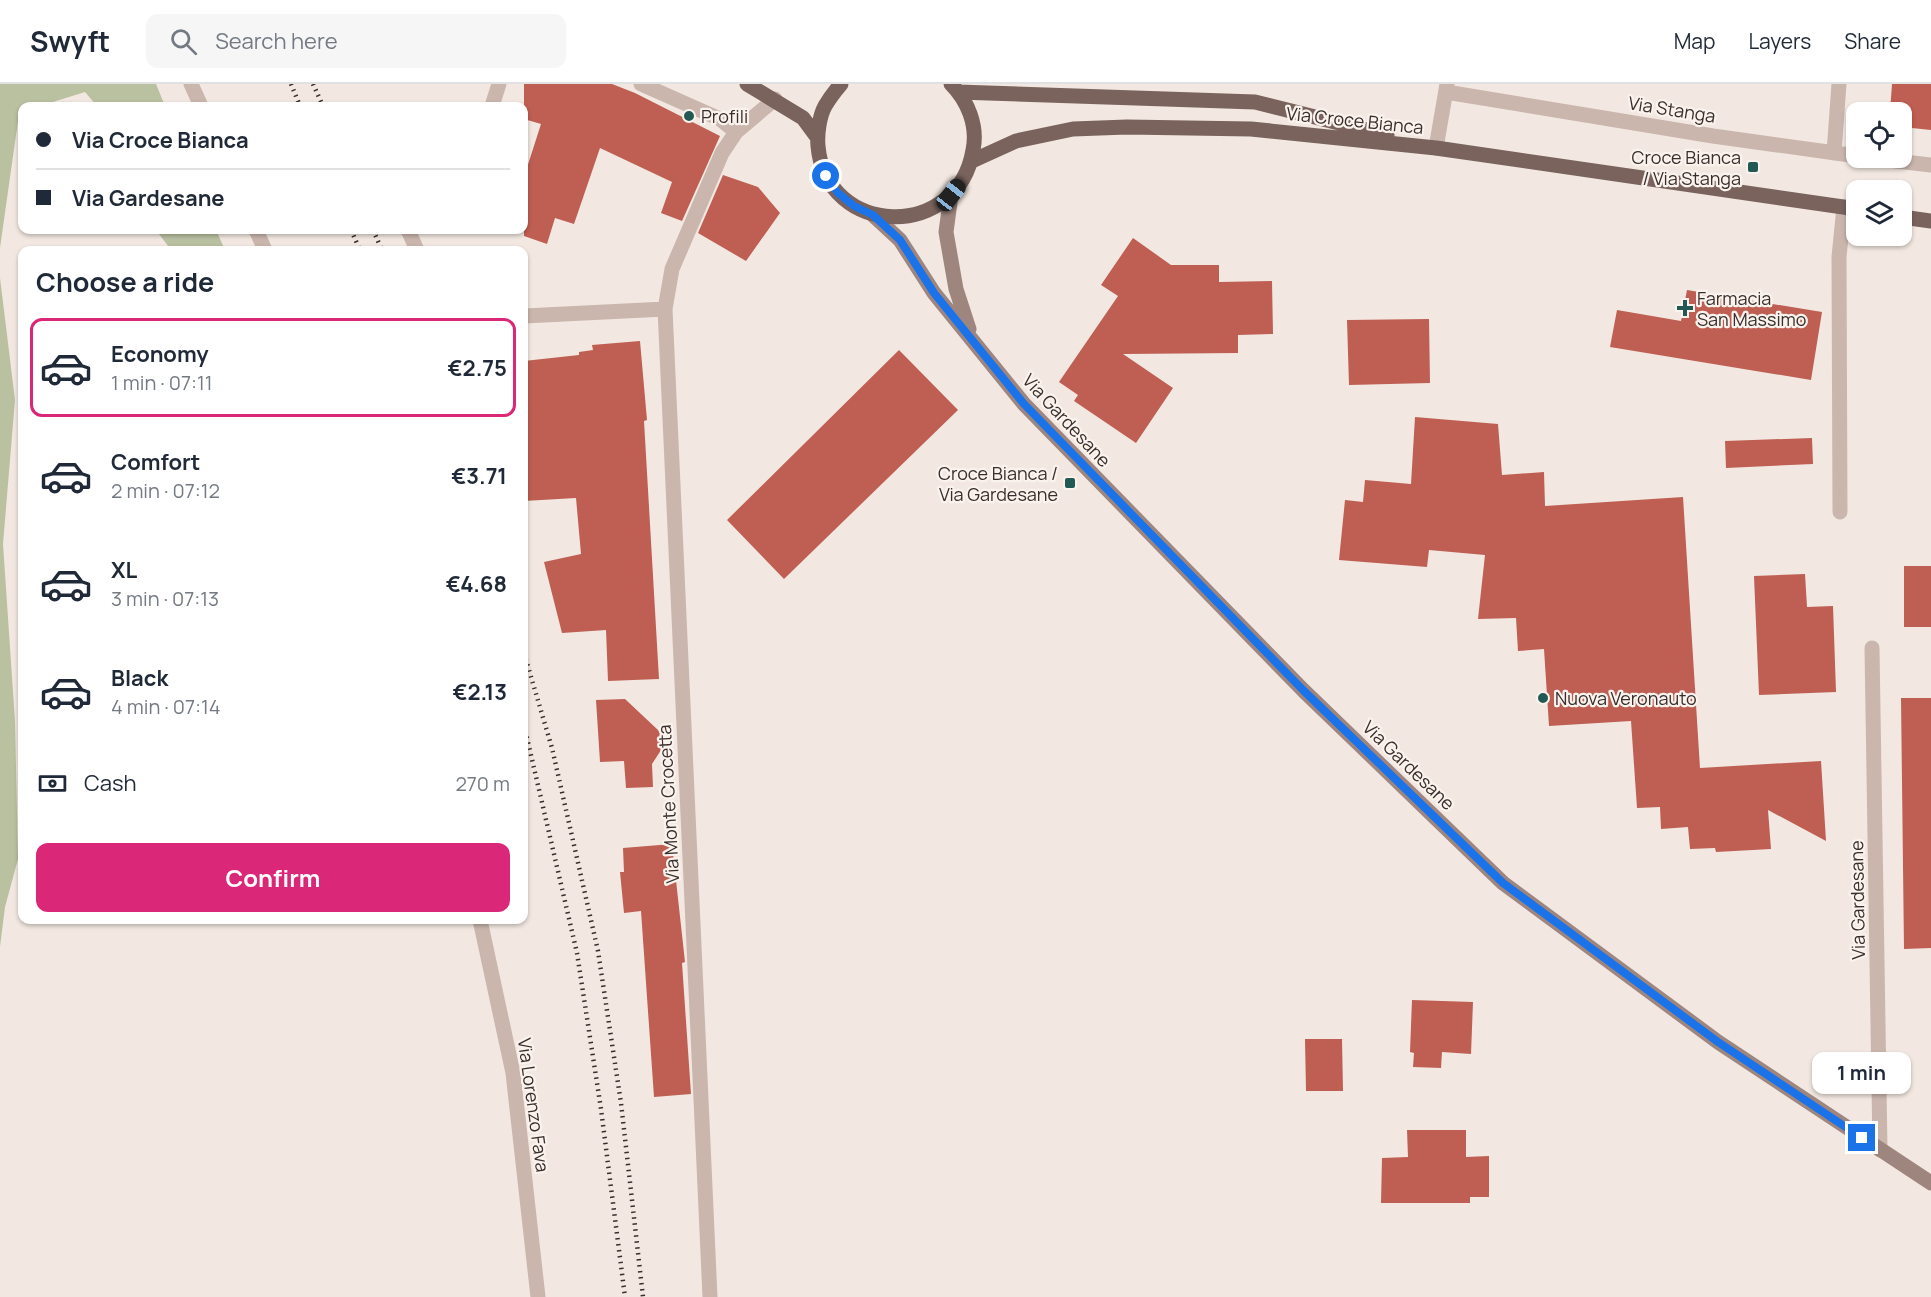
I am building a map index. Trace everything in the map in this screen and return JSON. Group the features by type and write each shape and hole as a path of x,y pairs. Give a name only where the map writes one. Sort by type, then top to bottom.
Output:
{"main road":[{"path":"747,84 803,118 817,137"},
{"name":"Via Croce Bianca","path":"841,84 824,108 817,137 819,158 826,176 838,193 854,206 873,215 894,218 915,216 934,208 951,195 963,180 972,161 975,143 973,125 968,108 955,88"},
{"name":"Via Croce Bianca","path":"955,88 1255,102 1436,148"},
{"name":"Via Croce Bianca","path":"972,161 1016,141 1073,129 1127,127 1251,129 1436,148"},
{"path":"1436,148 1846,207"},
{"name":"Via Gardesane","path":"951,195 946,232 956,289 972,337"},
{"name":"Via Gardesane","path":"873,215 900,240 934,293 972,337 996,372 1024,404 1304,691 1503,883 1718,1042 1931,1183"},
{"path":"1912,218 1931,221"}],"street":[{"path":"191,84 199,102"},
{"path":"493,102 499,84"},
{"path":"641,84 720,119 736,132"},
{"path":"1834,153 1839,84"},
{"path":"1436,148 1446,88"},
{"name":"Via Stanga","path":"1446,88 1701,134 1846,155"},
{"name":"Via Monte Crocetta","path":"710,1297 665,309 672,269 722,153 736,132 775,99"},
{"path":"1912,163 1931,165"},
{"path":"1840,512 1839,257 1846,228"},
{"path":"528,315 665,309"},
{"name":"Via Gardesane","path":"1872,648 1880,1150"},
{"name":"Via Lorenzo Fava","path":"481,924 513,1073 538,1297"}],"green space":[{"path":"0,84 156,84 163,102 94,102 85,92 53,102 18,102 18,121 0,248"},
{"path":"159,234 218,234 223,246 168,246"},
{"path":"0,278 15,400 3,544 15,721 18,859 5,907 0,947"}],"building":[{"path":"524,84 612,84 635,93 720,136 682,221 661,213 672,182 600,148 574,224 555,218 547,244 524,236 528,234 528,165 541,124 528,120 528,102 524,102"},
{"path":"1892,84 1931,84 1931,130 1912,128 1912,102 1891,102"},
{"path":"723,175 758,187 780,213 746,261 698,233"},
{"path":"1133,238 1171,265 1219,265 1219,282 1272,281 1273,334 1238,335 1238,353 1123,354 1173,388 1136,443 1074,401 1078,395 1059,382 1118,296 1101,285"},
{"path":"1687,290 1822,312 1811,380 1610,347 1617,310 1681,321"},
{"path":"1429,319 1430,383 1349,385 1347,320"},
{"path":"640,341 647,420 644,421 659,679 608,681 606,630 562,633 544,562 581,554 576,498 528,501 528,361 579,355 579,352 593,350 592,345"},
{"path":"899,350 958,410 784,579 727,520"},
{"path":"1415,417 1498,424 1502,475 1544,472 1545,506 1683,497 1700,768 1821,761 1826,841 1768,810 1771,849 1716,852 1715,848 1690,849 1688,827 1661,829 1660,807 1637,808 1631,721 1549,726 1544,649 1518,651 1516,618 1478,619 1485,555 1429,550 1427,567 1339,560 1345,500 1363,502 1365,480 1411,484"},
{"path":"1812,438 1813,464 1726,468 1725,441"},
{"path":"1904,566 1931,566 1931,627 1904,627"},
{"path":"1805,574 1807,607 1833,606 1836,692 1759,695 1754,576"},
{"path":"1901,698 1931,698 1931,948 1904,949"},
{"path":"625,699 658,730 662,738 663,747 652,764 653,787 626,788 624,761 600,762 596,700"},
{"path":"672,844 685,962 682,963 691,1094 654,1097 641,911 624,913 620,872 624,872 623,848"},
{"path":"1412,1000 1473,1002 1471,1054 1442,1052 1441,1068 1413,1067 1414,1053 1410,1052"},
{"path":"1305,1039 1342,1039 1343,1091 1306,1091"},
{"path":"1407,1130 1466,1130 1466,1157 1489,1156 1489,1197 1470,1197 1470,1203 1381,1203 1382,1158 1408,1157"}],"railway":[{"path":"291,84 298,102"},
{"path":"313,84 321,102"},
{"path":"353,234 358,246"},
{"path":"375,234 380,246"},
{"path":"528,667 552,748 598,951 621,1103 643,1297"},
{"path":"528,742 577,953 601,1109 625,1297"}],"place":[{"name":"Profili","path":"689,116"},
{"name":"Croce Bianca / Via Stanga","path":"1753,167"},
{"name":"Farmacia San Massimo","path":"1685,308"},
{"name":"Croce Bianca / Via Gardesane","path":"1070,483"},
{"name":"Nuova Veronauto","path":"1543,698"}],"route":[{"path":"826,176 838,193 854,206 873,215 900,240 934,293 972,337 996,372 1024,404 1304,691 1503,883 1718,1042 1862,1138"}]}
